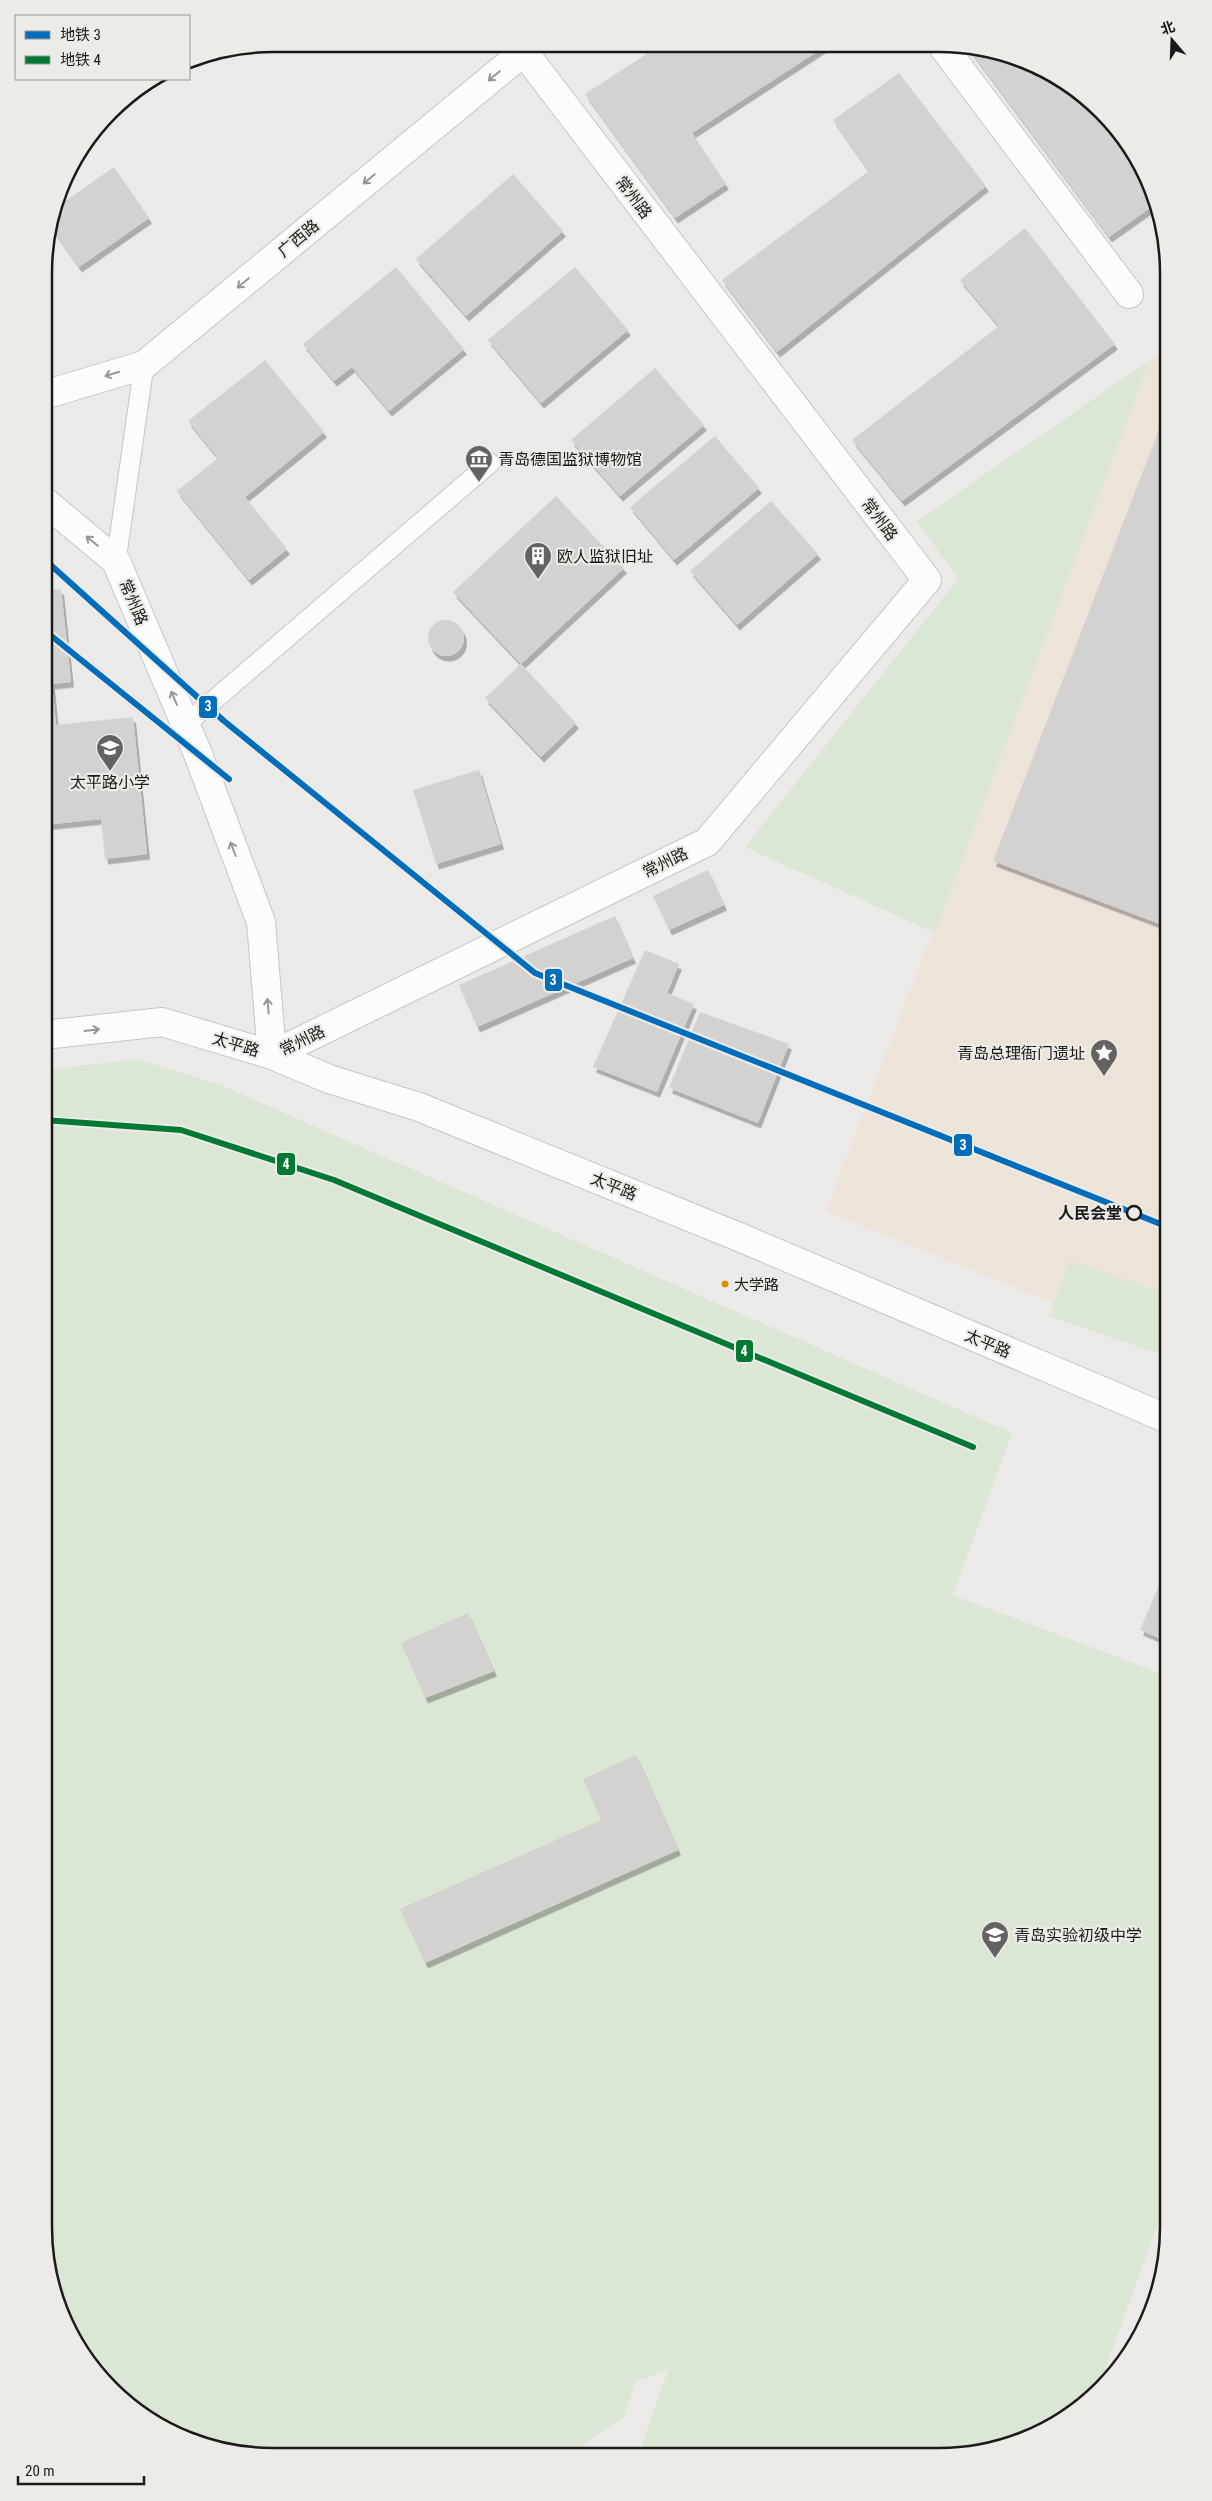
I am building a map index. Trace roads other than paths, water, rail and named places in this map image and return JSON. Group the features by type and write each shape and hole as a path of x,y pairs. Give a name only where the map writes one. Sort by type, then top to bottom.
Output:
{"main road":[{"name":"广西路","path":"52,392 144,365 523,52"},
{"name":"常州路","path":"52,508 116,561 185,724 261,922 272,1055 707,842 927,580 531,52"},
{"path":"947,53 1129,294"},
{"name":"太平路","path":"52,1035 162,1022 272,1055 329,1079 419,1107 740,1237 1160,1416"}],"lane":[{"path":"116,561 144,365"},
{"path":"185,724 490,463"}],"metro line":[{"name":"3","path":"52,566 224,721 535,973 1160,1224"},
{"name":"3","path":"52,636 229,779"},
{"name":"4","path":"52,1121 181,1130 334,1180 973,1447"}],"place":[{"name":"青岛德国监狱博物馆","path":"479,483"},
{"name":"欧人监狱旧址","path":"538,580"},
{"name":"太平路小学","path":"110,772"},
{"name":"青岛总理衙门遗址","path":"1104,1077"},
{"name":"人民会堂","path":"1134,1213"},
{"name":"大学路","path":"725,1284"},
{"name":"青岛实验初级中学","path":"995,1959"}]}
